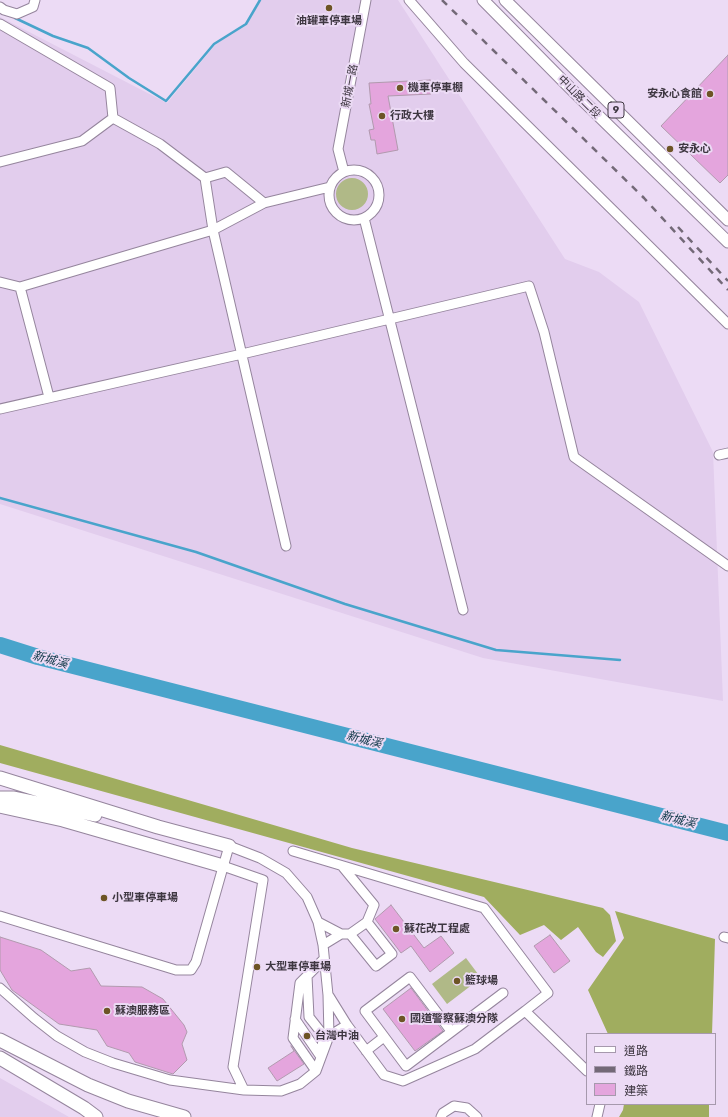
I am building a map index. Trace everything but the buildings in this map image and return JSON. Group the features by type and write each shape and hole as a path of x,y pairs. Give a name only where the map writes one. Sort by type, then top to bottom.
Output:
{"highway":[{"path":"0,778 22,783 158,827 228,846"},
{"path":"0,798 14,798 158,827"},
{"path":"0,806 63,820 223,866"},
{"path":"0,815 63,820"},
{"path":"0,1030 48,1065"},
{"path":"0,1040 88,1085 128,1101 184,1117"},
{"path":"0,1058 84,1108 96,1117"},
{"path":"0,1066 84,1108"}],"main road":[{"name":"中山路二段","path":"483,0 570,88 728,242"},
{"name":"中山路二段","path":"505,0 728,220"},
{"path":"570,88 581,76"}],"street":[{"path":"0,7 17,14 33,7 35,0"},
{"name":"新城一路","path":"344,172 338,149 366,0"},
{"path":"409,0 464,63 728,324"},
{"path":"0,24 110,88 113,118"},
{"path":"0,162 82,141 113,118"},
{"path":"113,118 160,144 205,178 213,230 286,546"},
{"path":"353,170 366,172 373,178 377,185 379,194 378,202 371,214 360,220 343,218 336,212 330,200 330,188 337,176 344,172 353,170"},
{"path":"205,178 226,172 264,203"},
{"path":"0,282 20,288 213,230 264,203 330,188"},
{"path":"364,218 463,610"},
{"path":"0,409 242,354 529,286 544,332 574,457 728,566"},
{"path":"20,288 49,397"},
{"path":"718,455 728,453"},
{"path":"0,916 176,970 191,970 196,962 228,846 260,858 286,873 307,897 318,922 323,945 330,1036 316,1071 300,1084 281,1090 244,1090 170,1080 113,1063 85,1052 57,1036 0,988"},
{"path":"293,851 484,908 548,993 475,1050 403,1081 384,1075 347,1025 328,995"},
{"path":"223,866 263,880 233,1067 244,1090"},
{"path":"318,922 341,934 350,934 367,922 374,904 342,866"},
{"path":"350,934 376,966 392,954 367,922"},
{"path":"323,945 341,934"},
{"path":"316,1071 292,1038 300,983 324,959"},
{"path":"307,976 309,1017 324,1036 321,1057"},
{"path":"451,1031 410,977 365,1011 406,1066 504,992"},
{"path":"525,1011 586,1070"},
{"path":"295,1019 321,1057"},
{"path":"330,1036 347,1025"},
{"path":"366,1051 384,1037"},
{"path":"597,1117 600,1105"},
{"path":"441,1117 443,1113 454,1106 468,1108 477,1117"}],"shaded area":[{"path":"261,0 398,0 565,259 599,272 639,302 713,452 723,701 483,658 0,504 0,17 167,103 215,45 248,22"},
{"path":"0,1078 69,1117 0,1117"}],"green space":[{"path":"349,178 355,178 365,185 368,194 367,200 361,207 355,210 349,210 339,203 336,197 336,191 343,181"},
{"path":"0,745 352,848 603,908 610,915 616,941 603,957 596,952 578,927 561,940 544,925 520,935 484,897 0,763"},
{"path":"615,911 715,939 712,1033 608,1033 588,990 624,938"},
{"name":"籃球場","path":"466,958 481,978 447,1004 432,984"},
{"path":"624,1105 709,1105 709,1117 619,1117"}],"waterway":[{"path":"15,18 53,36 88,48 129,78 166,101 214,44 246,24 260,0"},
{"path":"0,498 196,552 345,604 496,650 620,660"},
{"name":"新城溪","path":"0,645 38,657 728,833"}],"railway":[{"path":"442,0 644,198 728,290"},
{"path":"678,227 728,281"}],"place":[{"name":"油罐車停車場","path":"329,8"},
{"name":"機車停車棚","path":"400,88"},
{"name":"安永心食館","path":"710,94"},
{"name":"行政大樓","path":"382,116"},
{"name":"安永心","path":"670,149"},
{"name":"小型車停車場","path":"104,898"},
{"name":"蘇花改工程處","path":"396,929"},
{"name":"大型車停車場","path":"257,967"},
{"name":"籃球場","path":"457,981"},
{"name":"蘇澳服務區","path":"107,1011"},
{"name":"國道警察蘇澳分隊","path":"402,1019"},
{"name":"台灣中油","path":"307,1036"}]}
